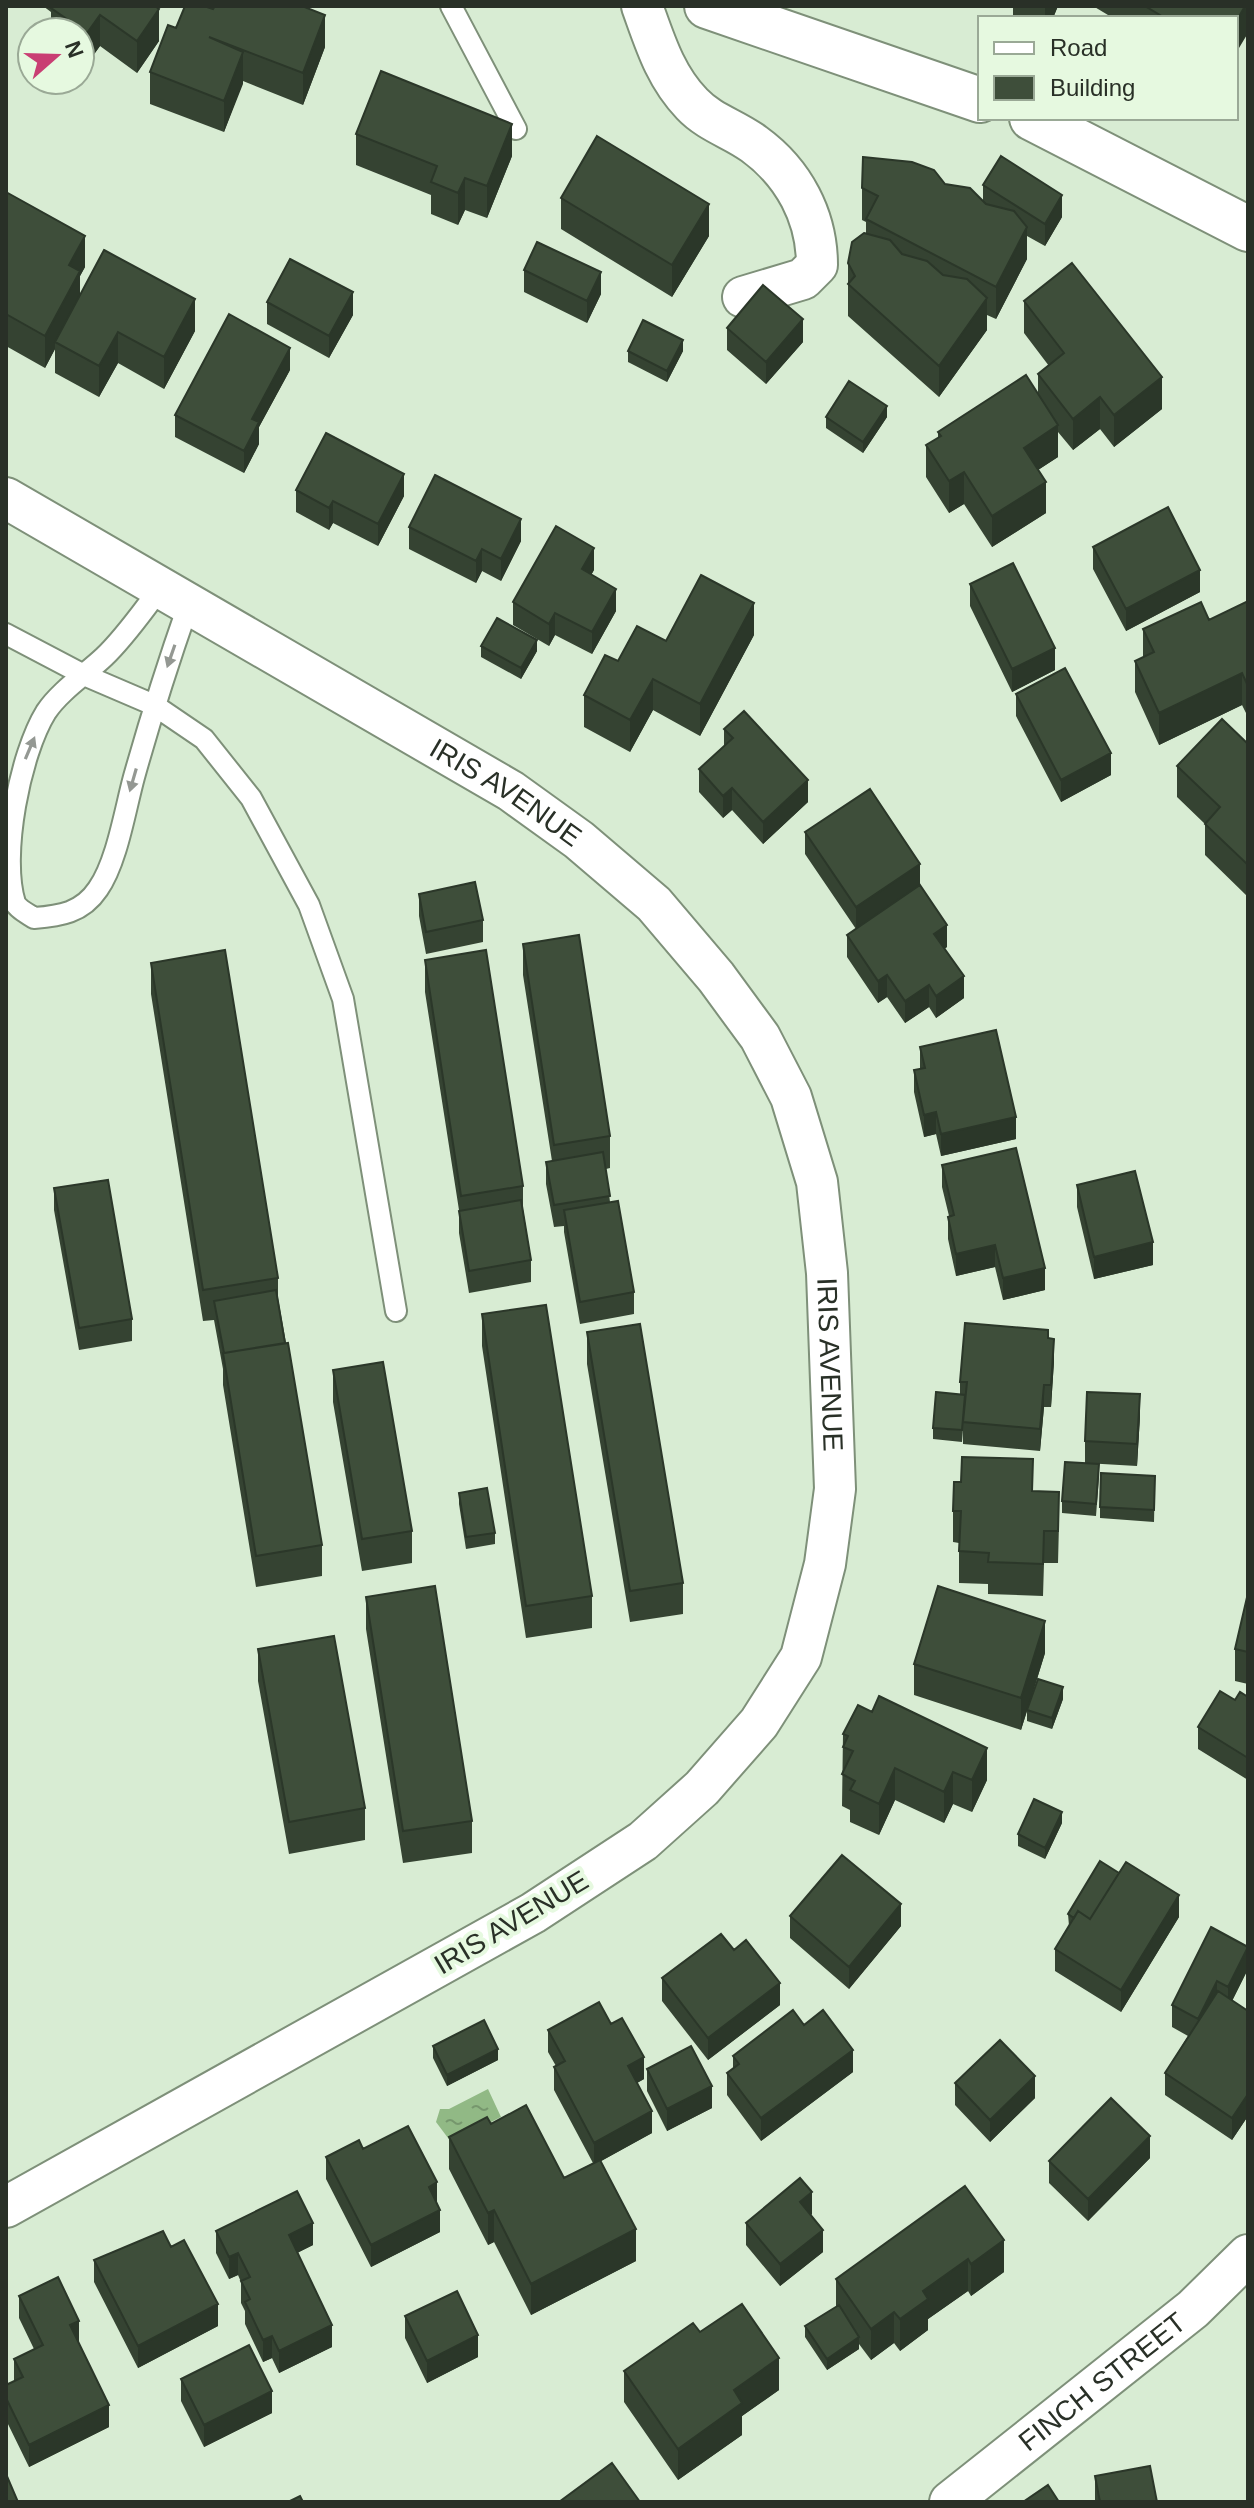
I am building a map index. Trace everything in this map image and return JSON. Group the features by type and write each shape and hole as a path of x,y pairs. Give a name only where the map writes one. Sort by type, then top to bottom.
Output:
{"street":[{"path":"642,6 671,81 694,107 724,129 753,143 783,172 809,212 817,239 817,265 803,279 743,297"},
{"path":"707,6 978,99"},
{"path":"1036,120 1248,229"},
{"name":"IRIS AVENUE","path":"6,498 511,791 579,840 654,904 716,977 760,1037 791,1097 817,1182 827,1273 835,1489 825,1564 801,1657 759,1723 702,1788 643,1841 533,1913 6,2207"},
{"name":"FINCH STREET","path":"950,2502 1193,2309 1248,2255"}],"lane":[{"path":"451,6 516,129"},
{"path":"174,598 154,705 114,849 99,889 81,908 62,916 34,918 15,904 8,875 7,846 13,799 26,756 47,710 174,598"},
{"path":"6,634 84,675 154,705 204,739 251,798 309,905 343,999 396,1311"}],"water":[{"path":"488,2089 501,2117 451,2142 436,2122 440,2109 449,2109"}],"building":[{"path":"155,6 159,9 137,41 100,15 96,21 96,16 63,16 51,8"},
{"path":"185,6 213,9 215,6 302,6 325,15 303,73 209,37 243,52 224,101 150,72 168,25 176,28"},
{"path":"1145,6 1245,6 1238,18 1238,16 1162,16"},
{"path":"381,71 512,124 487,186 465,178 458,193 431,182 437,166 356,134"},
{"path":"597,136 709,204 672,265 561,198"},
{"path":"1001,156 1062,195 1045,224 983,185"},
{"path":"863,157 912,162 934,170 945,184 970,188 986,204 1014,211 1027,227 996,287 866,219 878,196 862,188"},
{"path":"6,192 85,236 69,265 80,271 45,336 6,314"},
{"path":"864,233 890,240 902,254 927,261 943,275 967,279 987,298 939,366 848,284 855,276 848,263 852,242"},
{"path":"537,242 601,272 587,301 524,270"},
{"path":"104,250 195,299 164,357 118,332 99,366 55,342"},
{"path":"290,259 353,292 329,336 267,302"},
{"path":"1072,263 1162,377 1114,415 1100,397 1073,419 1038,374 1064,353 1024,301"},
{"path":"763,285 803,319 766,362 727,328"},
{"path":"229,314 290,348 252,419 259,422 244,451 175,415"},
{"path":"643,320 683,340 667,371 628,351"},
{"path":"1026,375 1058,425 1024,448 1046,482 992,516 964,472 949,481 926,445 941,436 938,432"},
{"path":"849,381 887,406 863,442 826,417"},
{"path":"326,433 404,474 378,524 333,501 329,508 296,490"},
{"path":"435,475 521,519 501,559 482,549 476,561 409,527"},
{"path":"1168,507 1200,570 1126,609 1093,547"},
{"path":"556,526 594,548 582,569 616,589 592,632 555,613 549,624 513,602"},
{"path":"1013,563 1055,648 1012,669 970,584"},
{"path":"701,575 754,603 700,704 653,679 630,720 584,695 605,655 618,661 637,626 666,641"},
{"path":"1248,601 1248,686 1242,673 1159,713 1135,661 1154,652 1143,629 1201,602 1209,620"},
{"path":"497,618 537,640 521,668 481,646"},
{"path":"1065,668 1111,753 1061,780 1016,694"},
{"path":"744,711 808,780 763,822 732,788 723,796 699,769 733,738 724,729"},
{"path":"1222,719 1248,744 1248,865 1205,824 1220,807 1177,766"},
{"path":"870,789 920,864 856,907 805,832"},
{"path":"475,882 483,920 426,932 419,894"},
{"path":"920,885 947,925 934,934 964,976 936,996 929,985 905,1001 887,975 878,981 847,935"},
{"path":"579,935 610,1136 554,1145 523,944"},
{"path":"225,950 278,1278 203,1290 151,963"},
{"path":"486,950 523,1186 461,1196 425,960"},
{"path":"996,1030 1016,1117 941,1134 936,1112 924,1115 914,1070 925,1068 920,1047"},
{"path":"1016,1148 1045,1268 1003,1278 995,1245 956,1254 948,1217 954,1215 942,1165"},
{"path":"603,1152 610,1196 554,1205 546,1162"},
{"path":"1135,1171 1153,1242 1094,1257 1077,1185"},
{"path":"108,1180 132,1319 79,1328 54,1188"},
{"path":"521,1200 531,1260 469,1271 459,1211"},
{"path":"618,1201 634,1292 580,1302 564,1210"},
{"path":"276,1290 285,1343 224,1353 214,1301"},
{"path":"546,1305 592,1596 526,1606 482,1314"},
{"path":"965,1323 1048,1330 1048,1338 1054,1339 1051,1385 1044,1385 1040,1429 963,1422 967,1382 960,1382"},
{"path":"640,1324 683,1583 630,1591 587,1332"},
{"path":"288,1343 322,1545 256,1556 223,1353"},
{"path":"383,1362 412,1531 362,1539 333,1370"},
{"path":"936,1392 965,1395 962,1430 933,1428"},
{"path":"1087,1392 1140,1394 1137,1444 1085,1441"},
{"path":"962,1457 1033,1459 1032,1491 1059,1492 1058,1531 1044,1531 1043,1564 988,1562 989,1553 959,1551 961,1511 953,1511 954,1482 961,1482"},
{"path":"1065,1462 1099,1464 1096,1504 1062,1501"},
{"path":"1101,1473 1155,1476 1154,1510 1100,1507"},
{"path":"487,1488 495,1533 466,1537 459,1493"},
{"path":"435,1586 472,1821 403,1831 366,1597"},
{"path":"938,1586 1045,1621 1021,1698 914,1664"},
{"path":"1248,1593 1248,1652 1235,1649"},
{"path":"334,1636 365,1808 289,1822 258,1649"},
{"path":"1038,1679 1063,1687 1052,1718 1027,1710"},
{"path":"1220,1691 1235,1700 1240,1692 1248,1697 1248,1758 1198,1727"},
{"path":"879,1696 987,1748 972,1780 953,1772 944,1792 895,1768 879,1804 850,1790 855,1781 842,1774 853,1751 843,1747 848,1736 843,1734 858,1705 872,1712"},
{"path":"1034,1799 1062,1812 1045,1848 1018,1834"},
{"path":"842,1855 901,1904 849,1967 790,1916"},
{"path":"1100,1861 1119,1873 1090,1919 1078,1911 1074,1918 1068,1914"},
{"path":"1126,1862 1179,1895 1121,1990 1055,1949 1078,1911 1090,1919"},
{"path":"1211,1927 1248,1947 1228,1987 1217,1981 1198,2019 1172,2005"},
{"path":"721,1934 734,1950 746,1940 780,1983 708,2038 662,1978"},
{"path":"1218,1991 1248,2011 1248,2094 1232,2118 1165,2073"},
{"path":"599,2002 611,2024 622,2018 644,2057 628,2066 652,2111 594,2143 554,2067 565,2061 548,2030"},
{"path":"793,2010 804,2025 823,2010 853,2050 761,2118 727,2073 739,2064 733,2056"},
{"path":"484,2020 498,2049 447,2075 433,2046"},
{"path":"1000,2040 1035,2076 990,2120 955,2083"},
{"path":"691,2046 712,2086 667,2109 647,2069"},
{"path":"1111,2098 1150,2136 1088,2199 1049,2161"},
{"path":"526,2105 564,2178 600,2160 636,2229 531,2284 494,2210 488,2213 449,2137 487,2117 491,2124"},
{"path":"408,2126 437,2182 429,2187 440,2210 371,2245 326,2157 359,2140 363,2149"},
{"path":"800,2178 812,2192 800,2202 823,2230 780,2264 746,2223"},
{"path":"965,2186 1004,2240 971,2264 968,2259 923,2291 928,2299 900,2319 894,2312 871,2329 836,2279"},
{"path":"297,2191 313,2223 289,2235 332,2325 279,2351 272,2336 263,2340 245,2302 250,2299 241,2281 250,2277 238,2253 229,2257 216,2231"},
{"path":"163,2231 171,2247 184,2240 218,2304 138,2346 94,2260"},
{"path":"58,2277 79,2321 70,2325 109,2405 29,2445 6,2398 6,2385 23,2377 14,2359 43,2345 19,2296"},
{"path":"457,2291 478,2335 427,2361 405,2316"},
{"path":"742,2304 779,2358 734,2390 742,2403 678,2449 624,2371 693,2323 700,2332"},
{"path":"839,2305 859,2337 827,2359 805,2326"},
{"path":"249,2345 272,2391 204,2425 181,2379"},
{"path":"612,2463 640,2502 559,2502"},
{"path":"1150,2466 1157,2502 1100,2502 1095,2476"},
{"path":"6,2474 18,2502 6,2502"},
{"path":"1048,2485 1059,2502 1023,2502"},
{"path":"300,2496 303,2502 288,2502"}]}
